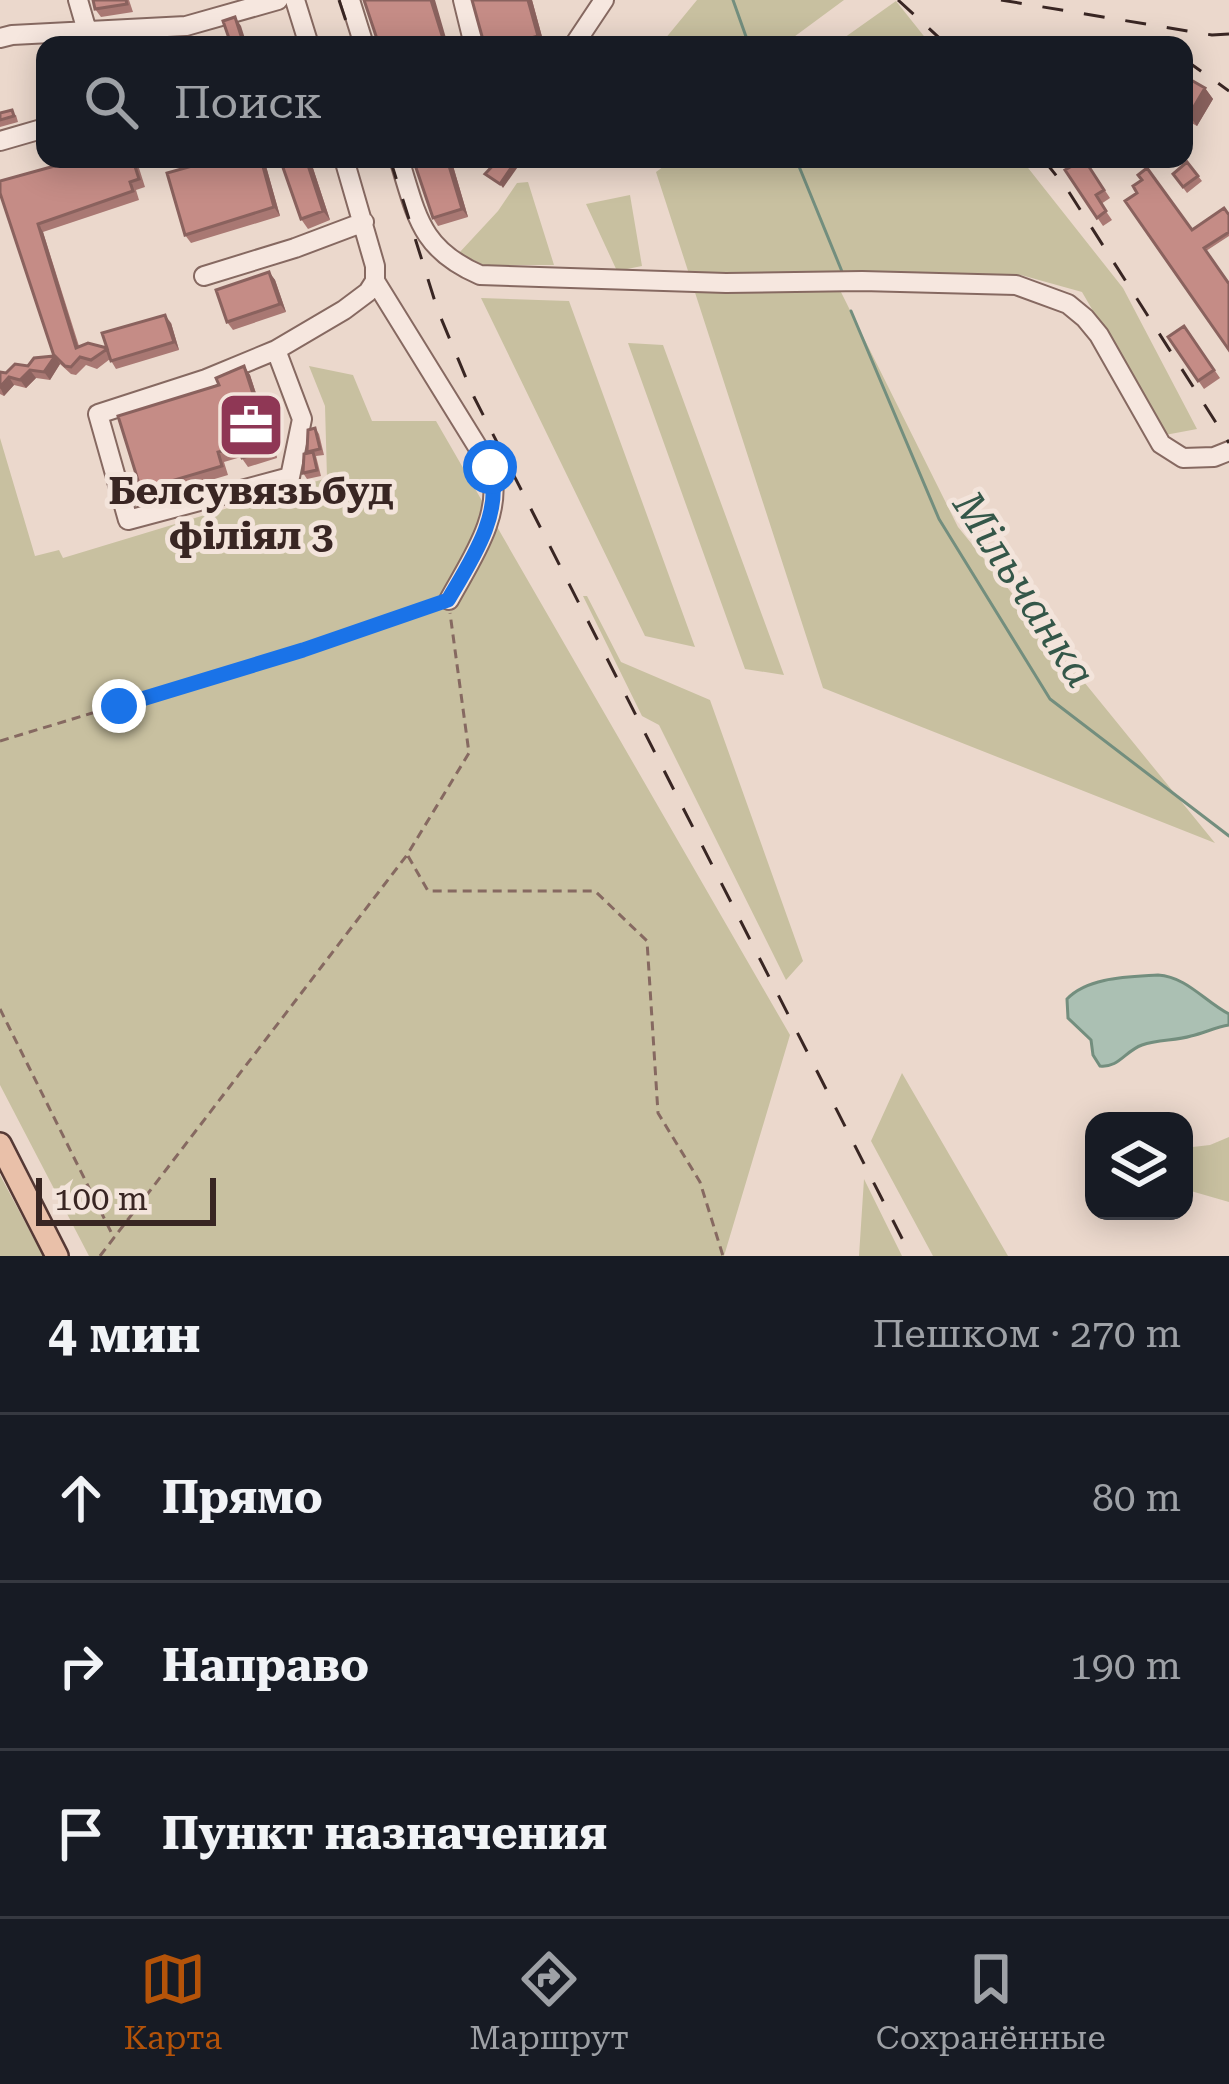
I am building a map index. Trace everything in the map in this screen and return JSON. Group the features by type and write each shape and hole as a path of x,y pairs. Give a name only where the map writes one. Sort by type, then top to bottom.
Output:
{"main road":[{"path":"0,1144 58,1256"}],"street":[{"path":"78,0 87,31"},
{"path":"0,38 186,26 278,0"},
{"path":"295,0 306,36"},
{"path":"350,0 361,36"},
{"path":"463,0 472,36"},
{"path":"580,36 604,0"},
{"path":"0,141 36,131"},
{"path":"347,168 373,253 375,281 490,467 494,481 495,496 479,546 448,600"},
{"path":"402,168 420,225 432,243 480,274 726,283 1016,285 1042,292 1068,304 1099,335 1161,444 1184,458 1214,457 1229,451"},
{"path":"205,276 364,222"},
{"path":"277,350 302,419 290,477 128,520 98,414 277,350 344,310 375,281"}],"path":[{"path":"0,741 303,650 448,600 469,753 407,855 100,1256"},
{"path":"407,855 428,891 595,891 647,941 658,1113 700,1182 723,1256"},
{"path":"0,1009 114,1238"}],"shaded area":[{"path":"697,0 844,0 795,36 667,36"},
{"path":"896,1 924,36 847,36"},
{"path":"662,168 1028,168 1123,288 1197,429 1165,435 1082,292 1021,275 832,274 958,527 1215,843 823,688 656,172"},
{"path":"528,182 554,265 484,265 459,253 517,183"},
{"path":"630,195 642,266 617,271 586,204"},
{"path":"481,298 569,301 695,647 645,636"},
{"path":"628,343 663,345 784,675 745,669"},
{"path":"309,366 353,375 372,421 436,421 790,1035 724,1256 89,1256 0,1085 0,438 35,556 59,550 63,558 327,478 325,406"},
{"path":"583,596 621,662 710,700 803,961 786,980 659,725 642,716"},
{"path":"1158,975 1187,985 1229,1014 1229,1025 1142,1045 1100,1066 1091,1040 1068,1018 1067,999 1097,982"},
{"path":"902,1073 1008,1256 933,1256 871,1141"},
{"path":"1229,1137 1229,1202 1193,1192 1193,1147"},
{"path":"0,1175 43,1256 0,1256"},
{"path":"864,1179 902,1256 859,1256"}],"building":[{"path":"93,0 126,0 127,4 95,9"},
{"path":"364,0 431,0 442,36 376,36"},
{"path":"472,0 528,0 538,36 482,36"},
{"path":"235,17 241,36 228,36 223,21"},
{"path":"1193,81 1205,88 1193,108"},
{"path":"47,168 136,168 139,179 130,182 133,191 38,224 76,348 88,343 107,348 102,333 165,315 174,342 111,361 107,349 91,360 80,357 71,367 55,356 44,372 30,370 20,380 9,377 0,387 0,372 6,373 15,364 28,366 34,358 54,356 0,181"},
{"path":"185,168 263,168 274,207 185,235 167,173"},
{"path":"283,168 309,168 323,211 301,219"},
{"path":"416,168 450,168 462,209 433,218"},
{"path":"491,168 511,168 500,184 485,174"},
{"path":"1090,168 1104,190 1096,195 1106,211 1097,218 1065,170"},
{"path":"1147,168 1192,230 1224,208 1229,215 1229,232 1204,248 1229,284 1229,350 1125,201 1137,193 1133,186"},
{"path":"1192,168 1198,176 1183,187 1173,174"},
{"path":"269,272 280,304 227,322 216,290"},
{"path":"1184,326 1214,370 1198,381 1168,337"},
{"path":"244,366 271,449 242,458 237,447 218,452 222,466 141,490 118,416 219,385 216,378"},
{"path":"315,428 320,449 307,452 308,430"},
{"path":"313,452 317,470 303,473 304,454"}],"waterway":[{"name":"Мільчанка","path":"733,0 746,36"},
{"name":"Мільчанка","path":"800,168 843,274"},
{"name":"Мільчанка","path":"851,311 939,519 1050,699 1229,836"}],"railway":[{"path":"339,0 351,36"},
{"path":"898,0 937,36"},
{"path":"1001,0 1229,34"},
{"path":"1193,65 1229,91"},
{"path":"393,168 438,311 474,397 911,1256"},
{"path":"1050,168 1229,443"}],"place":[{"name":"Белсувязьбуд філіял 3","path":"251,425"}],"route":[{"path":"119,706 448,600 479,546 495,496 490,467"}]}
